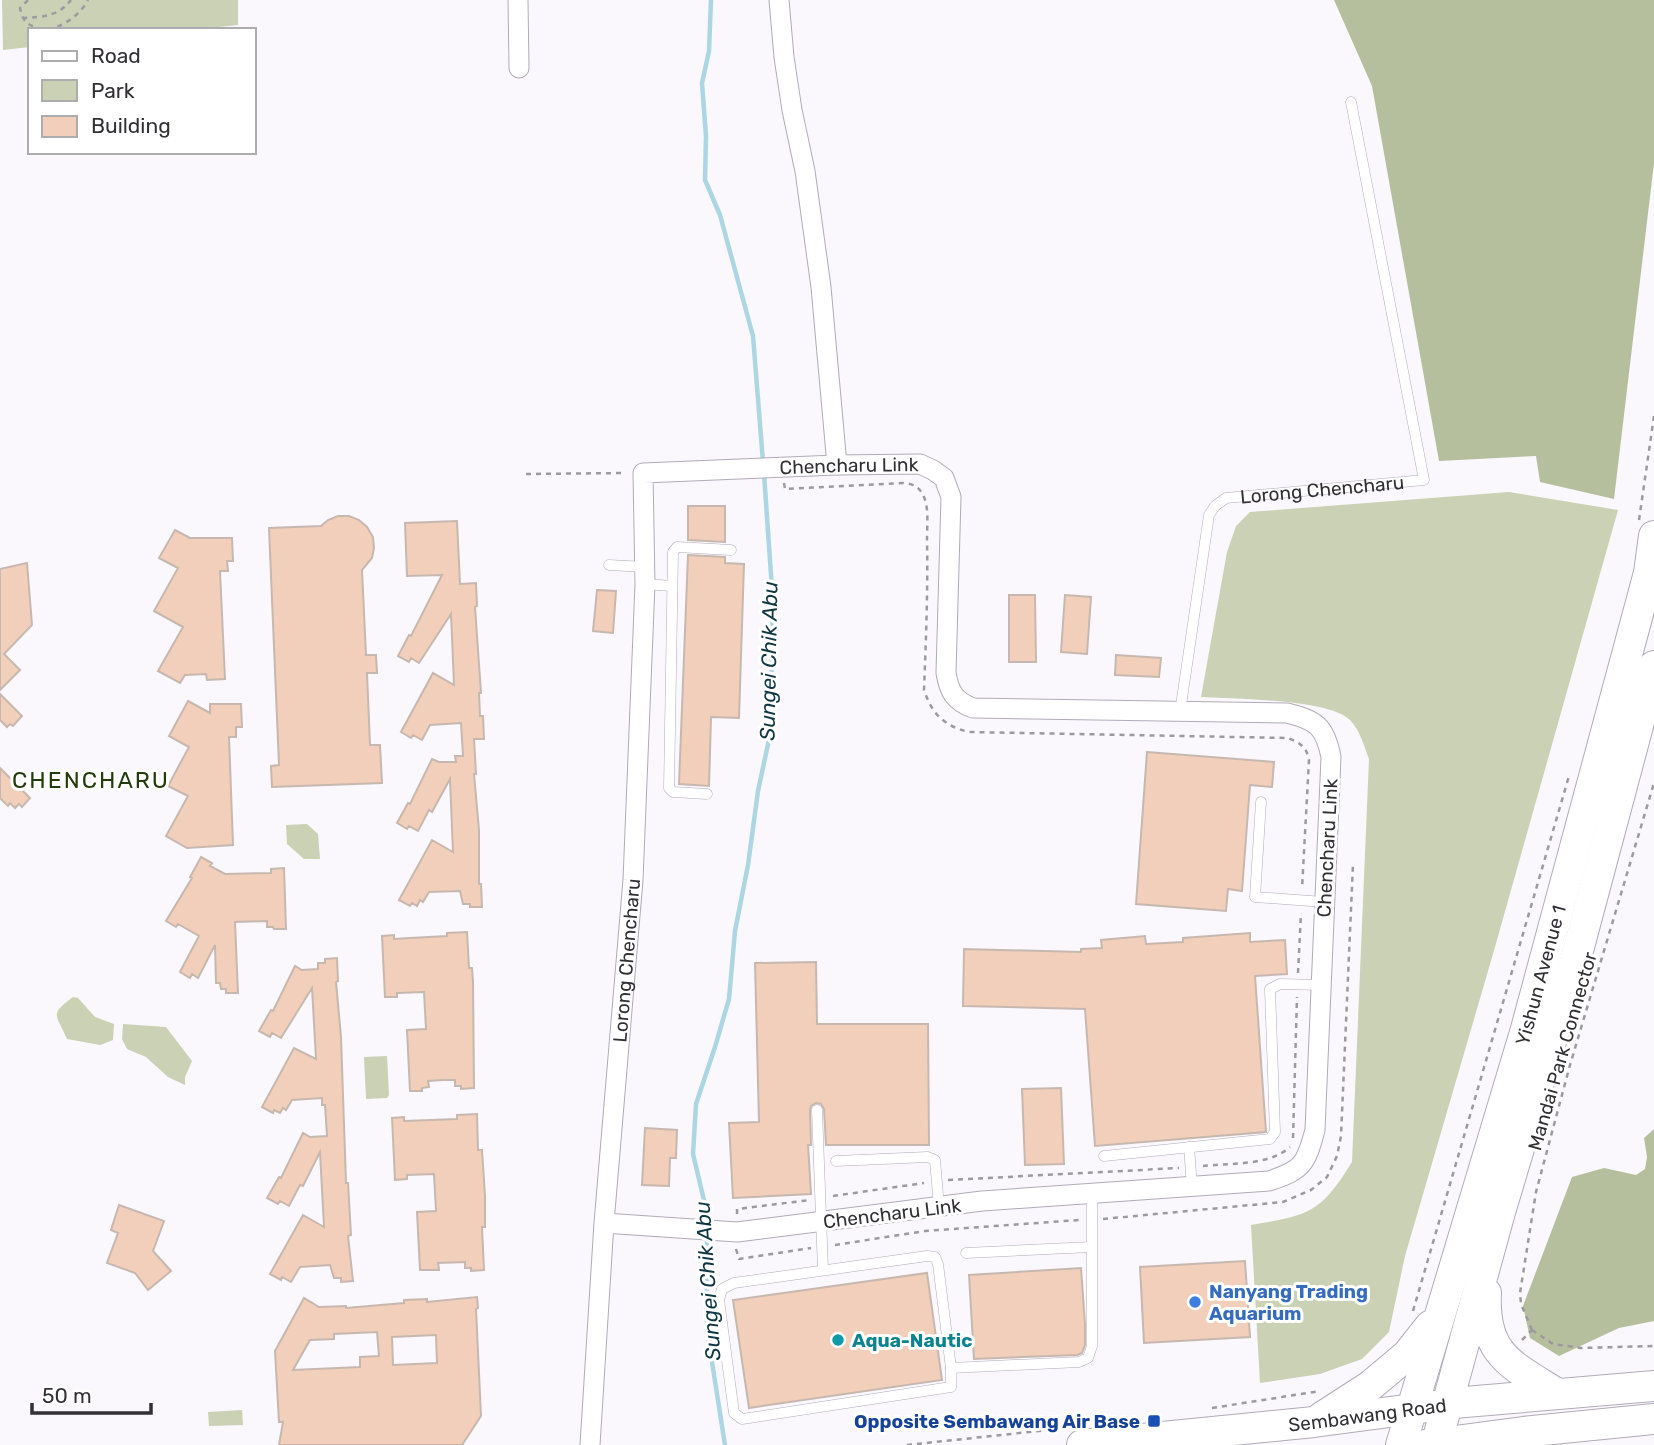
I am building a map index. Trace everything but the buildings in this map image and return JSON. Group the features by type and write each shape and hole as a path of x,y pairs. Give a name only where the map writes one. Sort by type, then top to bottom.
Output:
{"main road":[{"name":"Yishun Avenue 1","path":"1401,1445 1411,1410 1426,1313 1526,1029 1649,573 1645,533"},
{"name":"Yishun Avenue 1","path":"1432,1444 1447,1404 1584,932 1654,666"},
{"path":"1488,1261 1485,1318 1493,1342 1504,1359 1556,1393"},
{"path":"1314,1422 1370,1387 1407,1355 1426,1313"},
{"name":"Sembawang Road","path":"1077,1436 1193,1439 1447,1404 1654,1386"},
{"name":"Sembawang Road","path":"1432,1444 1513,1438 1654,1419"}],"street":[{"path":"518,0 519,68"},
{"path":"779,0 790,97 805,171 821,287 837,465"},
{"name":"Chencharu Link","path":"604,1223 732,1233 982,1201 1269,1181 1298,1169 1308,1157 1315,1130 1331,757 1328,739 1320,726 1308,718 1287,713 973,708 962,704 953,697 946,673 951,497 943,478 920,464 837,465 781,474 739,469 643,473"},
{"name":"Lorong Chencharu","path":"590,1445 604,1223 633,880 645,576 643,473"}],"lane":[{"name":"Lorong Chencharu","path":"1180,712 1209,515 1214,506 1226,498 1424,480 1351,102"},
{"path":"707,794 673,792 668,788 673,549 731,550"},
{"path":"610,565 672,586"},
{"path":"1261,802 1255,897 1324,902"},
{"path":"1104,1156 1264,1141 1273,1136 1270,989 1276,985 1321,985"},
{"path":"817,1110 823,1270"},
{"path":"1189,1147 1192,1188"},
{"path":"836,1161 928,1157 935,1160 939,1207"},
{"path":"951,1368 1079,1362 1088,1358 1092,1346 1092,1194"},
{"path":"966,1253 1091,1247"},
{"path":"935,1257 951,1368 952,1385 946,1389 749,1418 737,1417 731,1405 719,1300 722,1289 734,1283 935,1257"}],"path":[{"path":"27,0 20,8 22,18 28,25 39,28"},
{"path":"22,18 50,16 59,12 71,0"},
{"path":"54,28 64,25 88,0"},
{"path":"1645,533 1654,416"},
{"path":"526,474 643,473"},
{"path":"781,474 785,489 903,483 914,485 921,491 926,511 928,578 924,690 929,705 939,718 952,728 969,732 1288,738 1298,742 1305,748 1309,760 1302,892"},
{"path":"1426,1313 1571,771"},
{"name":"Mandai Park Connector","path":"1654,783 1570,1065 1536,1192 1520,1293 1521,1304 1532,1330 1553,1344 1581,1348 1654,1346"},
{"path":"947,1180 1190,1167 1266,1160 1282,1154 1292,1146 1294,1133 1301,905"},
{"path":"732,1233 737,1209 934,1182"},
{"path":"1209,1408 1331,1389"},
{"path":"907,1445 1077,1436"}],"green space":[{"path":"2,0 238,0 238,25 209,28 28,28 28,47 3,50"},
{"path":"1334,0 1654,0 1654,163 1614,499 1540,482 1536,456 1439,461 1372,86"},
{"path":"1509,492 1618,510 1405,1256 1389,1332 1362,1359 1320,1374 1260,1383 1251,1225 1287,1218 1311,1209 1331,1192 1352,1162 1369,759 1356,728 1339,713 1280,701 1201,697 1227,552 1236,526 1250,512"},
{"path":"307,824 318,834 320,859 304,859 287,844 286,825"},
{"path":"73,997 78,998 95,1017 114,1024 113,1040 100,1045 67,1039 57,1015 60,1008"},
{"path":"123,1024 166,1027 192,1061 185,1077 185,1085 168,1077 146,1057 127,1049 122,1039"},
{"path":"387,1056 389,1095 387,1098 366,1099 364,1057"},
{"path":"1654,1129 1654,1321 1619,1328 1559,1356 1530,1338 1523,1306 1572,1177 1604,1168 1636,1175 1645,1169 1647,1157 1644,1138"},
{"path":"242,1410 243,1425 209,1426 208,1412"}],"waterway":[{"name":"Sungei Chik Abu","path":"711,0 709,51 702,83 706,136 705,180 720,215 753,336 763,462"},
{"name":"Sungei Chik Abu","path":"707,1225 707,1213 693,1154 696,1104 729,999 735,931 770,735 773,603 764,474"},
{"name":"Sungei Chik Abu","path":"707,1234 707,1330 725,1445"}],"place":[{"name":"Nanyang Trading Aquarium","path":"1195,1302"},
{"name":"Aqua-Nautic","path":"838,1340"},
{"name":"Opposite Sembawang Air Base","path":"1154,1421"}],"district":[{"name":"CHENCHARU","path":"91,780"}]}
